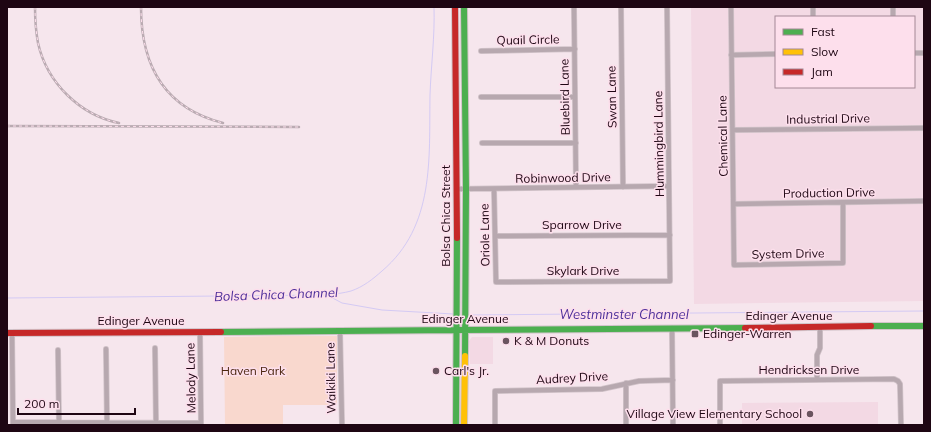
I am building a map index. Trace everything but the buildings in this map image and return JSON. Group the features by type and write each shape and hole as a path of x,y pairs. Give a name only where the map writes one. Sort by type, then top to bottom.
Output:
{"main road":[{"name":"Bolsa Chica Street","path":"455,7 457,189 456,425"},
{"name":"Bolsa Chica Street","path":"464,7 466,189 464,425"},
{"name":"Edinger Avenue","path":"10,333 924,326"},
{"path":"455,394 464,393"}],"street":[{"name":"Bluebird Lane","path":"574,7 576,187"},
{"name":"Swan Lane","path":"621,7 623,187"},
{"name":"Hummingbird Lane","path":"667,7 670,281"},
{"name":"Chemical Lane","path":"731,7 734,265"},
{"name":"Quail Circle","path":"481,51 575,49"},
{"path":"732,55 775,54"},
{"path":"481,97 575,97"},
{"name":"Industrial Drive","path":"733,130 924,128"},
{"path":"482,143 576,143"},
{"name":"Robinwood Drive","path":"457,189 669,186"},
{"name":"Oriole Lane","path":"494,189 496,282"},
{"name":"Production Drive","path":"734,204 924,202"},
{"name":"System Drive","path":"734,265 843,263 843,203"},
{"name":"Sparrow Drive","path":"495,236 670,234"},
{"name":"Skylark Drive","path":"496,282 670,281"},
{"path":"817,380 817,355 820,348 820,327"},
{"path":"672,328 673,425"},
{"name":"Waikiki Lane","path":"340,331 342,425"},
{"name":"Melody Lane","path":"200,332 201,424"},
{"path":"10,333 13,424 59,422 201,424"},
{"path":"155,348 156,424"},
{"path":"106,349 107,422"},
{"path":"58,350 59,422"},
{"name":"Hendricksen Drive","path":"720,425 720,381 894,379 898,380 900,384 901,425"},
{"name":"Audrey Drive","path":"495,425 495,391 602,389 639,381 672,380"},
{"path":"626,383 626,425"}],"shaded area":[{"path":"691,7 924,7 924,301 694,304"},
{"path":"472,337 493,337 493,364 470,364 469,341"},
{"name":"Village View Elementary School","path":"878,402 878,425 742,425 742,403"}],"green space":[{"name":"Haven Park","path":"337,336 337,405 283,405 283,425 225,425 224,337"}],"waterway":[{"name":"Bolsa Chica Channel","path":"7,298 327,295 351,291 368,282 382,271 399,253 412,234 426,190 430,143 430,95 434,7"},
{"name":"Westminster Channel","path":"327,295 342,303 382,310 453,314"},
{"name":"Westminster Channel","path":"469,315 924,311"}],"railway":[{"path":"35,7 38,43 42,58 57,84 67,95 91,113 119,123"},
{"path":"141,7 142,28 146,47 151,65 160,81 171,95 185,107 203,116 223,123"},
{"path":"7,126 299,127"}],"traffic: fast":[{"path":"464,7 466,189 465,356"},
{"path":"456,425 457,238"},
{"path":"871,326 924,326"},
{"path":"456,330 745,328"},
{"path":"221,332 456,330"}],"traffic: slow":[{"path":"464,425 465,356"}],"traffic: jam":[{"path":"455,7 457,238"},
{"path":"745,328 871,326"},
{"path":"7,333 221,332"}],"place":[{"name":"Edinger-Warren","path":"695,334"},
{"name":"K & M Donuts","path":"506,341"},
{"name":"Carl's Jr.","path":"436,371"},
{"name":"Village View Elementary School","path":"810,414"}]}
